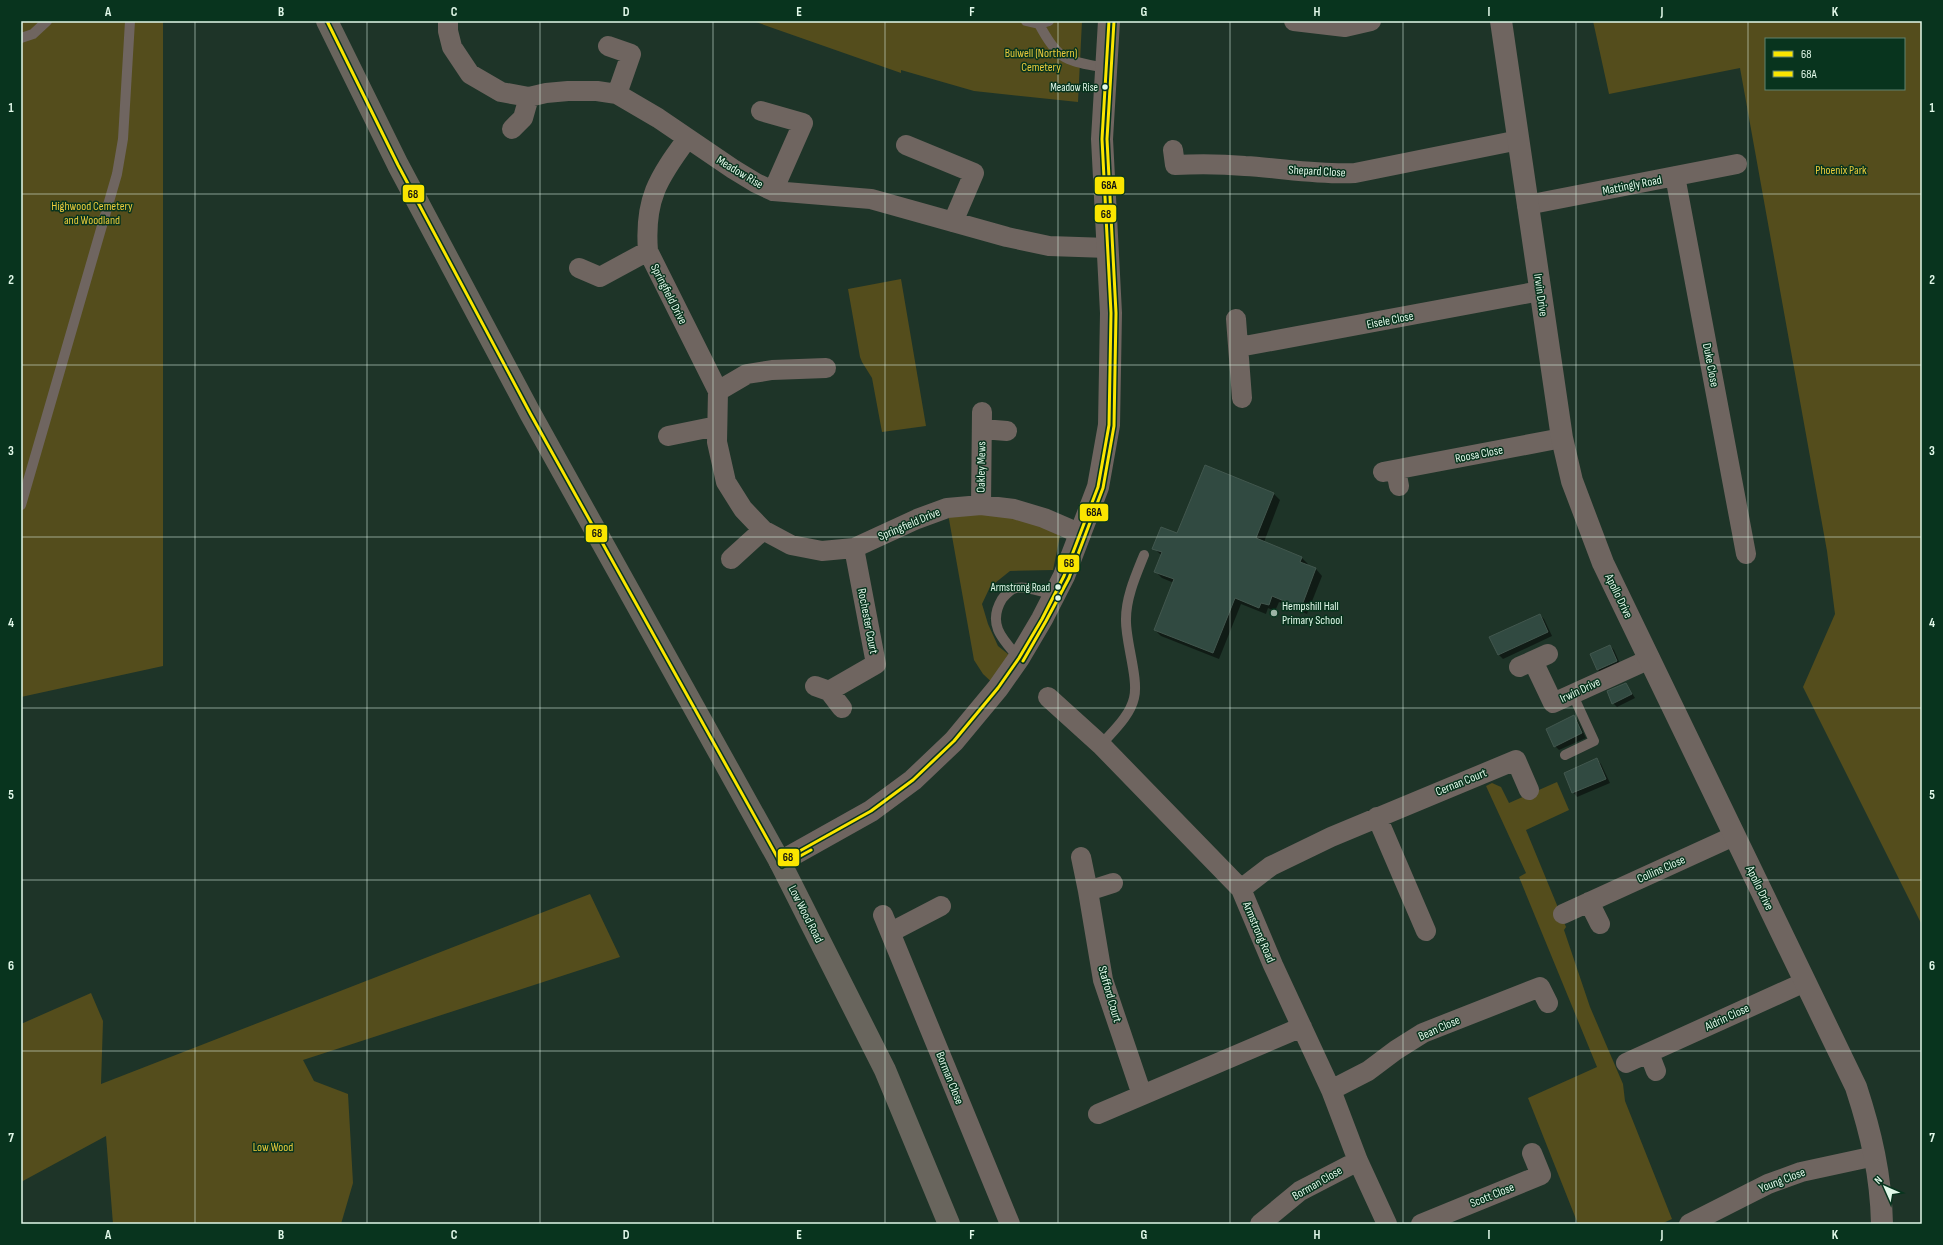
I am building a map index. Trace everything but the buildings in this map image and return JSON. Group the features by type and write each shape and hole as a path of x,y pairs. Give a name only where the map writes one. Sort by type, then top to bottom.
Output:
{"main road":[{"name":"Low Wood Road","path":"327,21 398,165 530,413 780,862 885,1070 949,1224"}],"street":[{"name":"Meadow Rise","path":"448,21 448,31 452,47 470,74 502,92 529,97 546,93 568,91 617,94 658,118 687,139 756,183 774,191 871,199 1007,237 1048,246 1108,248"},
{"path":"780,862 871,811 913,780 954,741 998,688 1019,658 1056,596 1081,534 1098,487 1109,425 1111,313 1102,139 1109,21"},
{"path":"1294,21 1345,27 1371,21"},
{"name":"Irwin Drive","path":"1501,21 1562,438 1572,480 1582,511 1603,563"},
{"path":"608,46 632,54 617,94"},
{"path":"512,129 523,118 529,97"},
{"path":"761,111 802,123 774,191"},
{"name":"Springfield Drive","path":"687,139 664,169 651,199 646,229 648,251 718,392 717,442 726,482 742,509 763,530 791,545 822,551 854,548 917,519 947,508 981,504 1014,509 1044,518 1081,534"},
{"name":"Shepard Close","path":"1173,150 1175,165 1239,165 1328,174 1355,173 1519,140"},
{"path":"906,145 974,173 953,222"},
{"name":"Mattingly Road","path":"1528,205 1737,164"},
{"name":"Duke Close","path":"1675,176 1736,491 1746,554"},
{"name":"Springfield Drive","path":"579,268 600,277 648,251"},
{"name":"Eisele Close","path":"1239,347 1540,291"},
{"path":"1236,319 1242,398"},
{"path":"718,392 747,374 772,370 826,368"},
{"name":"Oakley Mews","path":"981,504 982,420 1007,431"},
{"path":"668,436 717,426"},
{"name":"Roosa Close","path":"1393,476 1562,438"},
{"path":"731,559 763,530"},
{"name":"Rochester Court","path":"842,708 822,688 876,664 854,548"},
{"name":"Apollo Drive","path":"1603,563 1856,1087 1870,1132 1875,1156 1882,1224"},
{"name":"Irwin Drive","path":"1533,661 1553,703 1572,693 1650,659"},
{"name":"Armstrong Road","path":"1048,696 1101,745 1241,889 1331,1090 1358,1160 1387,1224"},
{"name":"Cernan Court","path":"1241,889 1271,866 1377,817 1516,760 1529,790"},
{"path":"1377,817 1426,931"},
{"name":"Collins Close","path":"1563,914 1734,836"},
{"name":"Stafford Court","path":"1081,857 1103,980 1142,1095"},
{"path":"1088,891 1113,883"},
{"path":"1589,902 1600,924"},
{"name":"Borman Close","path":"941,906 887,923 1010,1224"},
{"name":"Aldrin Close","path":"1626,1063 1652,1062 1805,982"},
{"name":"Bean Close","path":"1331,1090 1368,1071 1396,1050 1423,1033 1540,987 1548,1003"},
{"path":"1098,1114 1302,1027"},
{"name":"Scott Close","path":"1421,1224 1541,1175 1532,1153"},
{"name":"Young Close","path":"1693,1223 1768,1184 1801,1172 1875,1156"},
{"name":"Borman Close","path":"1260,1224 1300,1190 1358,1160"}],"lane":[{"path":"21,505 117,174 123,138 130,21"},
{"path":"1026,21 1044,23 1050,44 1057,53 1070,60 1106,68"},
{"path":"21,38 33,34 44,22"},
{"path":"1101,745 1130,709 1135,696 1126,620 1127,603 1144,555"},
{"path":"1019,658 1006,644 995,622 995,610 1009,591 1017,588 1032,589 1056,596"},
{"path":"1565,756 1594,741 1572,693"}],"green space":[{"name":"Highwood Cemetery and Woodland","path":"21,21 163,21 163,666 21,697"},
{"name":"Bulwell (Northern) Cemetery","path":"753,21 1082,21 1078,102 974,91 901,70 901,73"},
{"name":"Phoenix Park","path":"1593,21 1922,21 1922,925 1803,687 1835,614 1827,551 1740,68 1609,94"},
{"path":"901,279 926,426 882,432 872,378 860,357 848,289"},
{"path":"981,505 1061,531 1053,570 1010,571 990,587 982,604 988,624 998,646 1013,658 998,688 983,674 974,660 947,508"},
{"path":"1557,782 1569,810 1526,830 1566,927 1564,930 1590,1007 1623,1084 1625,1101 1672,1219 1661,1224 1578,1224 1528,1098 1597,1067 1519,877 1526,873 1486,786 1492,783 1501,787 1509,803"},
{"name":"Low Wood","path":"590,894 620,957 303,1060 314,1081 348,1094 353,1183 341,1224 113,1224 106,1136 21,1182 21,1024 91,993 103,1021 101,1084"}],"transit line":[{"name":"68","path":"327,21 398,165 530,413 780,862 871,811 913,780 954,741 998,688 1019,658 1042,619 1064,576 1098,487 1109,425 1111,313 1102,139 1109,21"},
{"name":"68A","path":"1023,661 1069,578 1103,488 1114,426 1116,313 1107,139 1114,21"},
{"name":"68A","path":"782,866 811,850"}],"place":[{"name":"Meadow Rise","path":"1105,87"},
{"name":"Armstrong Road","path":"1058,587"},
{"name":"Hempshill Hall Primary School","path":"1274,613"}]}
